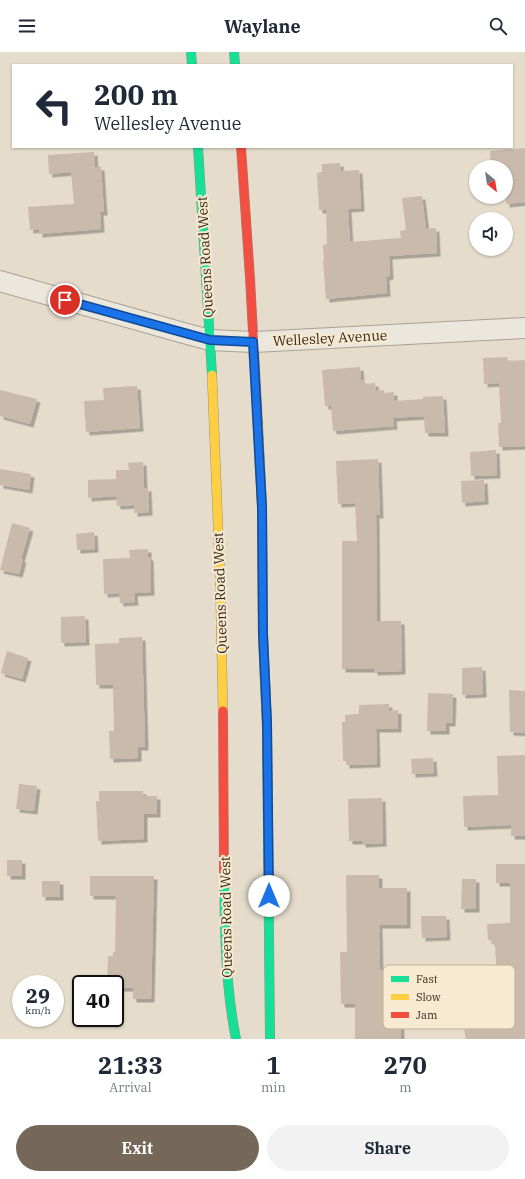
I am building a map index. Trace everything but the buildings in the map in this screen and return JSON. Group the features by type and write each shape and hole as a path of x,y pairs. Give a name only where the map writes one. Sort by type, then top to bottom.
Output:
{"street":[{"path":"191,52 192,64"},
{"path":"234,52 235,64"},
{"name":"Queens Road West","path":"198,148 210,340 221,640 226,945 230,1008 236,1039"},
{"path":"241,148 250,278 262,507 263,634 267,722 270,1039"},
{"name":"Wellesley Avenue","path":"0,281 210,340 253,342 525,328"}],"traffic: fast":[{"path":"191,52 192,64"},
{"path":"234,52 235,64"},
{"path":"198,148 212,375"},
{"path":"267,728 270,1039"},
{"path":"224,873 225,936 232,1018 236,1039"}],"traffic: slow":[{"path":"212,375 220,575 223,711"},
{"path":"258,425 262,507 263,634 267,728"}],"traffic: jam":[{"path":"241,148 258,425"},
{"path":"223,711 224,873"}],"route":[{"path":"65,300 210,340 253,342 262,507 263,634 267,722 269,896"}]}
